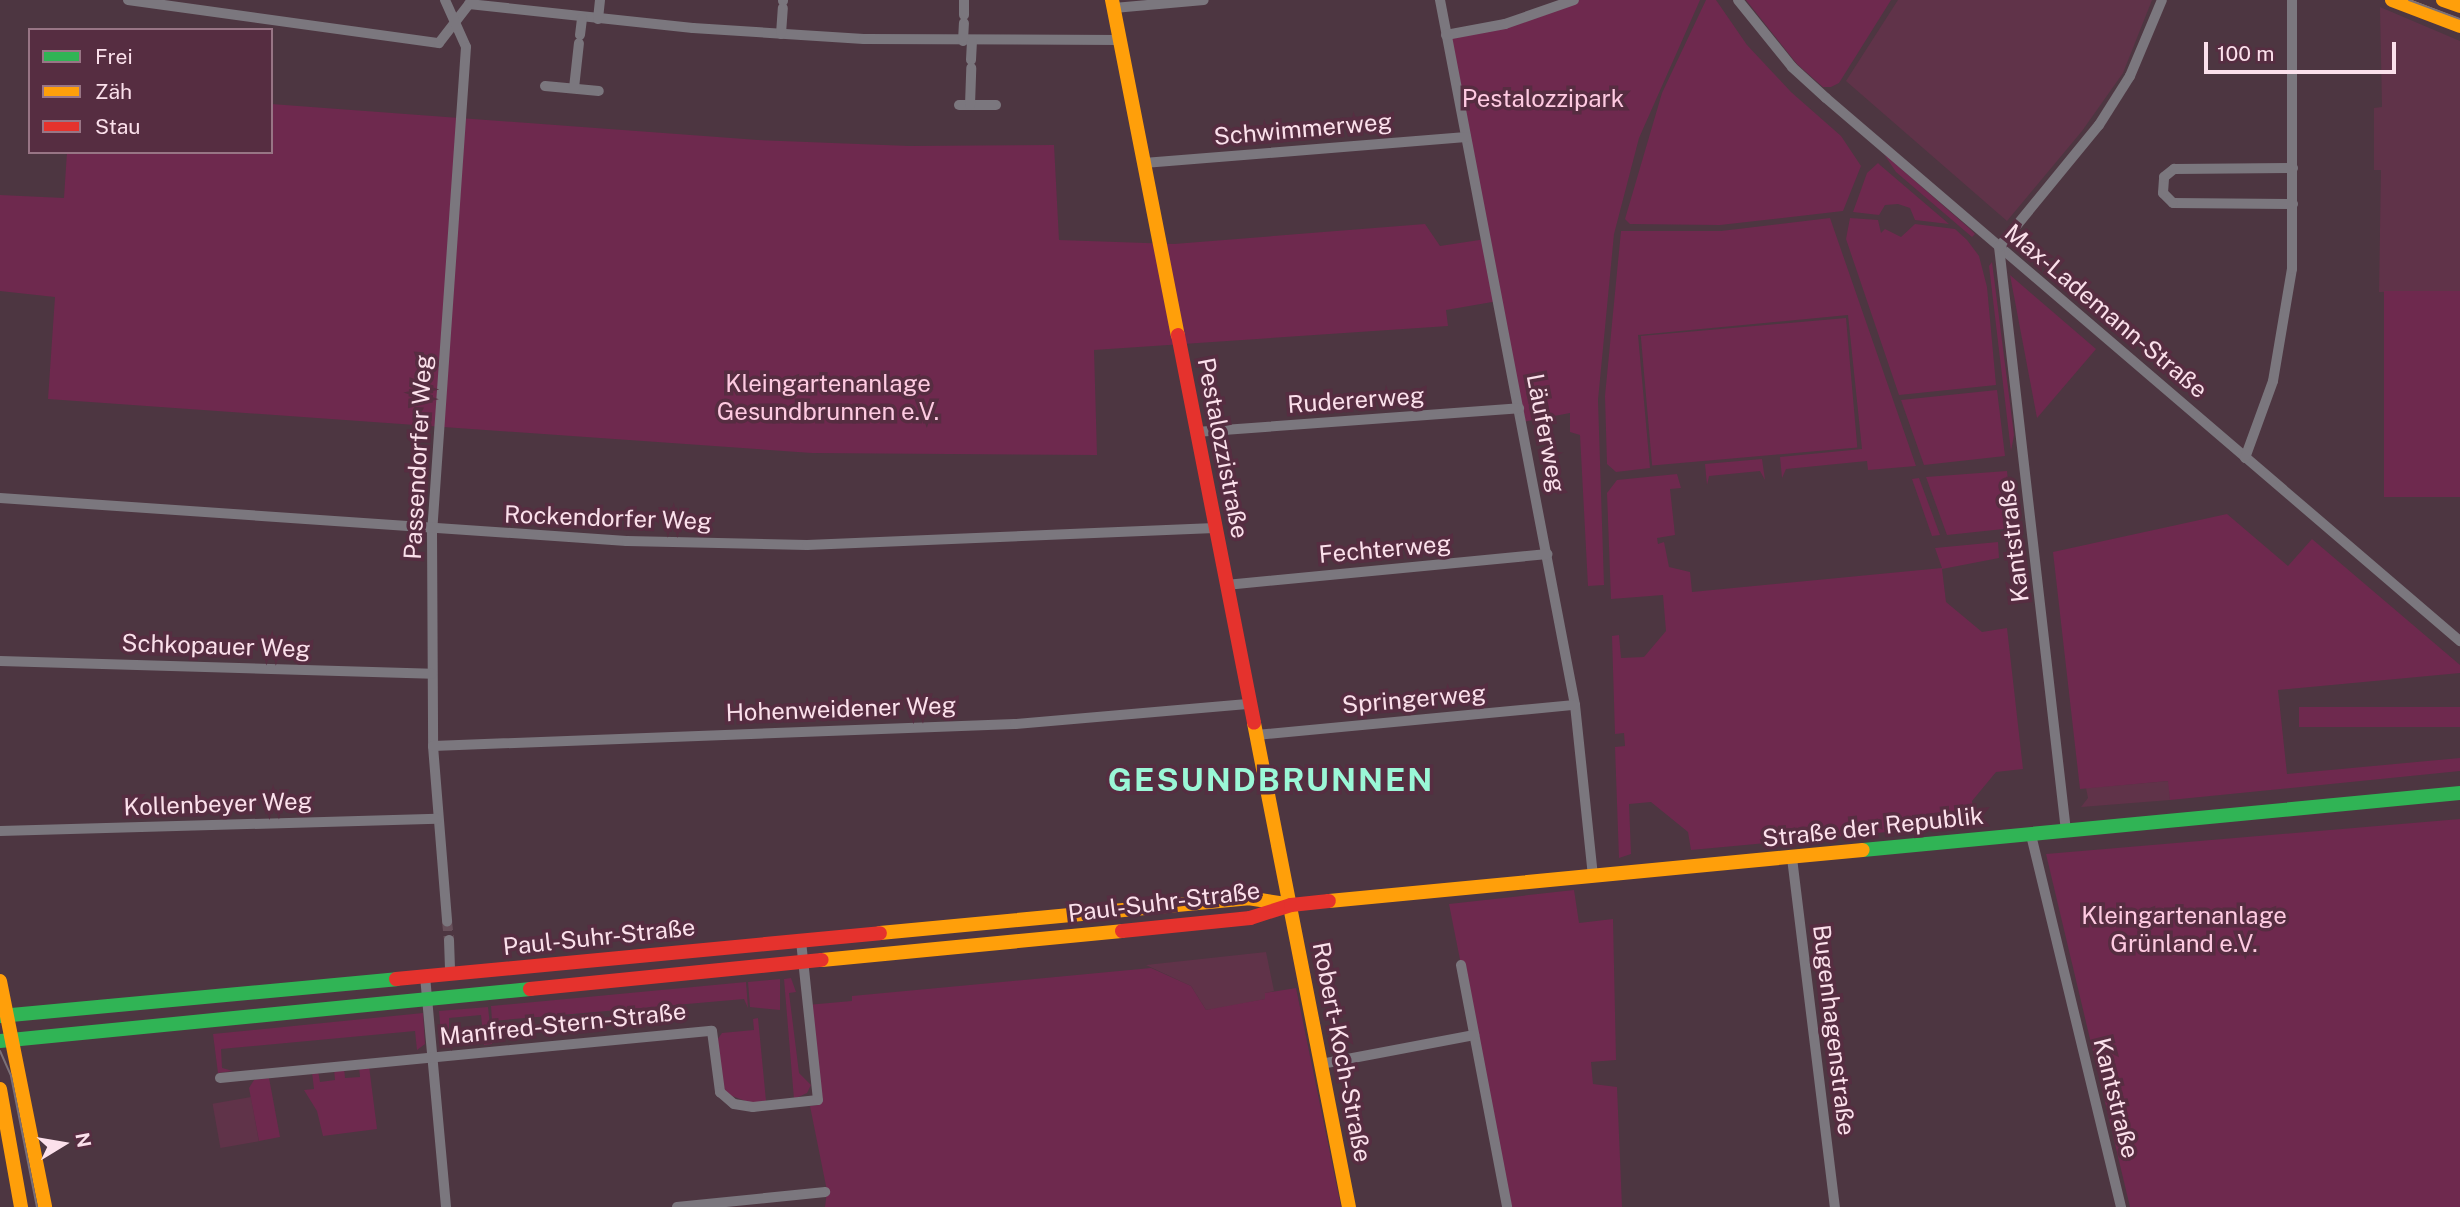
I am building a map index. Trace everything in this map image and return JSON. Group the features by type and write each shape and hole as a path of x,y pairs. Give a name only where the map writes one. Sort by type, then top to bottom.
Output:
{"street":[{"path":"128,0 439,43 469,4 582,18 781,34 968,41 1120,40"},
{"name":"Passendorfer Weg","path":"445,0 466,47 432,531 433,746 447,921"},
{"path":"598,19 600,0"},
{"path":"964,0 971,64 965,105 996,105"},
{"path":"1113,4 1204,0"},
{"name":"Läuferweg","path":"1440,0 1575,705 1593,877"},
{"path":"1446,35 1505,24 1574,0"},
{"name":"Max-Lademann-Straße","path":"1738,0 1792,67 2460,641"},
{"path":"1999,247 2099,125 2130,76 2162,0"},
{"path":"2245,458 2258,429 2282,343 2292,269 2292,0"},
{"path":"2392,0 2460,26"},
{"path":"2443,0 2460,6"},
{"path":"781,34 783,3"},
{"name":"Pestalozzistraße","path":"1113,4 1291,905"},
{"path":"574,89 582,18"},
{"path":"545,86 598,91"},
{"name":"Schwimmerweg","path":"1144,163 1466,137"},
{"path":"2293,168 2174,169 2164,177 2163,193 2174,203 2293,204"},
{"name":"Kantstraße","path":"1999,247 2066,831"},
{"name":"Rudererweg","path":"1196,432 1519,408"},
{"name":"Rockendorfer Weg","path":"0,498 432,531 807,545 1215,528"},
{"name":"Fechterweg","path":"1226,585 1548,554"},
{"name":"Schkopauer Weg","path":"0,661 432,674"},
{"name":"Hohenweidener Weg","path":"433,746 1015,724 1250,704"},
{"name":"Springerweg","path":"1256,735 1575,705"},
{"name":"Straße der Republik","path":"1291,905 2460,793"},
{"name":"Kollenbeyer Weg","path":"0,831 437,819"},
{"name":"Kantstraße","path":"2031,835 2122,1207"},
{"name":"Bugenhagenstraße","path":"1792,858 1835,1207"},
{"name":"Paul-Suhr-Straße","path":"3,1016 1248,898 1291,905"},
{"name":"Paul-Suhr-Straße","path":"6,1040 427,997 803,964 1250,918 1291,905"},
{"name":"Robert-Koch-Straße","path":"1291,905 1349,1207"},
{"path":"449,940 450,974"},
{"name":"Manfred-Stern-Straße","path":"220,1079 712,1031 720,1092 734,1104 753,1107 818,1100 801,940"},
{"path":"1461,965 1507,1207"},
{"path":"425,976 446,1207"},
{"path":"0,981 6,1040 45,1207"},
{"path":"1321,1064 1474,1035"},
{"path":"0,1089 21,1207"},
{"path":"677,1207 728,1205 825,1192"}],"shaded area":[{"path":"1898,0 2152,0 2123,73 2082,131 2007,221 1846,81"},
{"path":"2380,7 2460,41 2460,291 2379,292 2381,170 2374,170 2374,108 2382,107"},
{"path":"2169,781 2170,800 2081,807 2088,798 2086,788"},
{"path":"1266,952 1274,991 1265,993 1266,999 1206,1010 1191,986 1146,965"},
{"path":"251,1097 259,1141 220,1148 213,1104"}],"green space":[{"path":"1574,0 1700,0 1639,138 1614,234 1598,400 1604,585 1588,586 1580,435 1570,432 1570,413 1522,422 1498,301 1446,310 1448,326 1094,350 1097,455 812,453 48,399 55,297 0,291 0,195 64,198 67,154 273,154 273,104 758,140 909,146 1054,145 1059,240 1174,244 1425,224 1440,246 1486,239 1446,35 1505,24"},
{"path":"1706,0 1716,0 1747,45 1791,92 1841,136 1861,166 1843,211 1720,225 1630,224 1625,219 1662,93"},
{"path":"1746,0 1891,0 1839,83 1823,87 1797,64"},
{"path":"1884,154 1975,234 1972,237 1896,172"},
{"path":"1878,163 1949,224 1915,220 1910,208 1898,204 1885,205 1879,215 1853,212 1867,173"},
{"path":"1830,218 1916,466 1868,470 1867,461 1786,469 1782,478 1780,457 1862,449 1848,315 1638,335 1650,468 1616,472 1607,464 1605,396 1621,231 1721,231"},
{"path":"1850,218 1878,220 1881,233 1885,229 1901,237 1915,224 1955,229 1967,240 1979,256 1987,287 1996,385 1899,395 1846,239"},
{"path":"1992,262 2014,435 2011,451 1989,266"},
{"path":"2010,275 2096,349 2037,418"},
{"path":"2384,291 2460,291 2460,497 2384,497"},
{"path":"1846,318 1857,448 1652,465 1641,336"},
{"path":"1997,390 2005,456 1924,465 1901,400"},
{"path":"1762,459 1765,480 1760,471 1709,476 1707,485 1705,464"},
{"path":"2007,471 2013,528 1947,535 1926,477"},
{"path":"1677,474 1681,488 1670,489 1675,535 1657,538 1658,544 1664,542 1669,567 1690,572 1692,592 1942,568 1935,548 1998,542 1999,558 1942,569 1946,602 1982,632 2007,628 2023,769 1996,772 1972,801 1975,824 1691,850 1688,832 1651,802 1629,804 1631,854 1619,858 1615,747 1625,746 1624,733 1615,734 1612,636 1619,635 1621,658 1644,657 1666,631 1663,595 1611,599 1607,493 1617,480"},
{"path":"1919,478 1940,535 1932,536 1912,479"},
{"path":"2227,514 2288,566 2312,539 2460,665 2460,673 2278,690 2287,774 2460,758 2460,771 2170,800 2168,781 2080,789 2053,552"},
{"path":"2299,707 2460,707 2460,727 2299,727"},
{"name":"Kleingartenanlage Grünland e.V.","path":"2460,819 2460,1207 2130,1207 2046,854"},
{"path":"1574,890 1579,923 1613,919 1616,1060 1591,1062 1593,1084 1617,1087 1622,1207 1509,1207 1449,904"},
{"path":"1151,968 1191,986 1206,1010 1265,999 1265,993 1296,988 1341,1207 825,1207 827,1191 810,1106 818,1105 807,1005 852,1001 852,996"},
{"path":"791,978 796,992 789,993 799,1073 811,1085 807,1093 794,1099 784,979"},
{"path":"780,979 780,1010 750,1007 748,982"},
{"path":"746,982 748,1008 744,999 492,1021 491,1006"},
{"path":"488,1007 492,1044 484,1045 481,1015 449,1018 449,1049 447,1034 441,1034 439,1011"},
{"path":"423,1013 425,1044 417,1050 415,1031 221,1049 222,1068 233,1071 218,1073 213,1034"},
{"path":"758,1018 766,1101 751,1103 724,1093 717,1040 722,1033 754,1030 753,1019"},
{"path":"359,1066 369,1066 377,1129 323,1136 317,1111 304,1090 314,1089 312,1072 318,1071 320,1082 335,1080 334,1069 344,1068 345,1078 360,1077"},
{"path":"269,1078 280,1137 259,1141 249,1088 254,1080"}],"tunnel":[{"path":"447,921 449,940"}],"tram line":[{"path":"2409,0 2460,19"},
{"path":"0,1051 11,1076 37,1207"}],"traffic: fast":[{"path":"1863,850 2460,793"},
{"path":"0,1016 396,979"},
{"path":"0,1041 530,989"}],"traffic: slow":[{"path":"1112,0 1178,335"},
{"path":"2392,0 2460,26"},
{"path":"2443,0 2460,6"},
{"path":"1254,723 1349,1207"},
{"path":"1329,901 1863,850"},
{"path":"880,933 1248,898 1286,904"},
{"path":"822,960 1122,931"},
{"path":"0,981 45,1207"},
{"path":"0,1089 21,1207"}],"traffic: jam":[{"path":"1178,335 1254,723"},
{"path":"1122,931 1250,918 1291,905 1329,901"},
{"path":"396,979 880,933"},
{"path":"530,989 822,960"}],"district":[{"name":"GESUNDBRUNNEN","path":"1271,780"}],"park label":[{"name":"Pestalozzipark","path":"1543,99"},
{"name":"Kleingartenanlage Gesundbrunnen e.V.","path":"828,398"}]}
